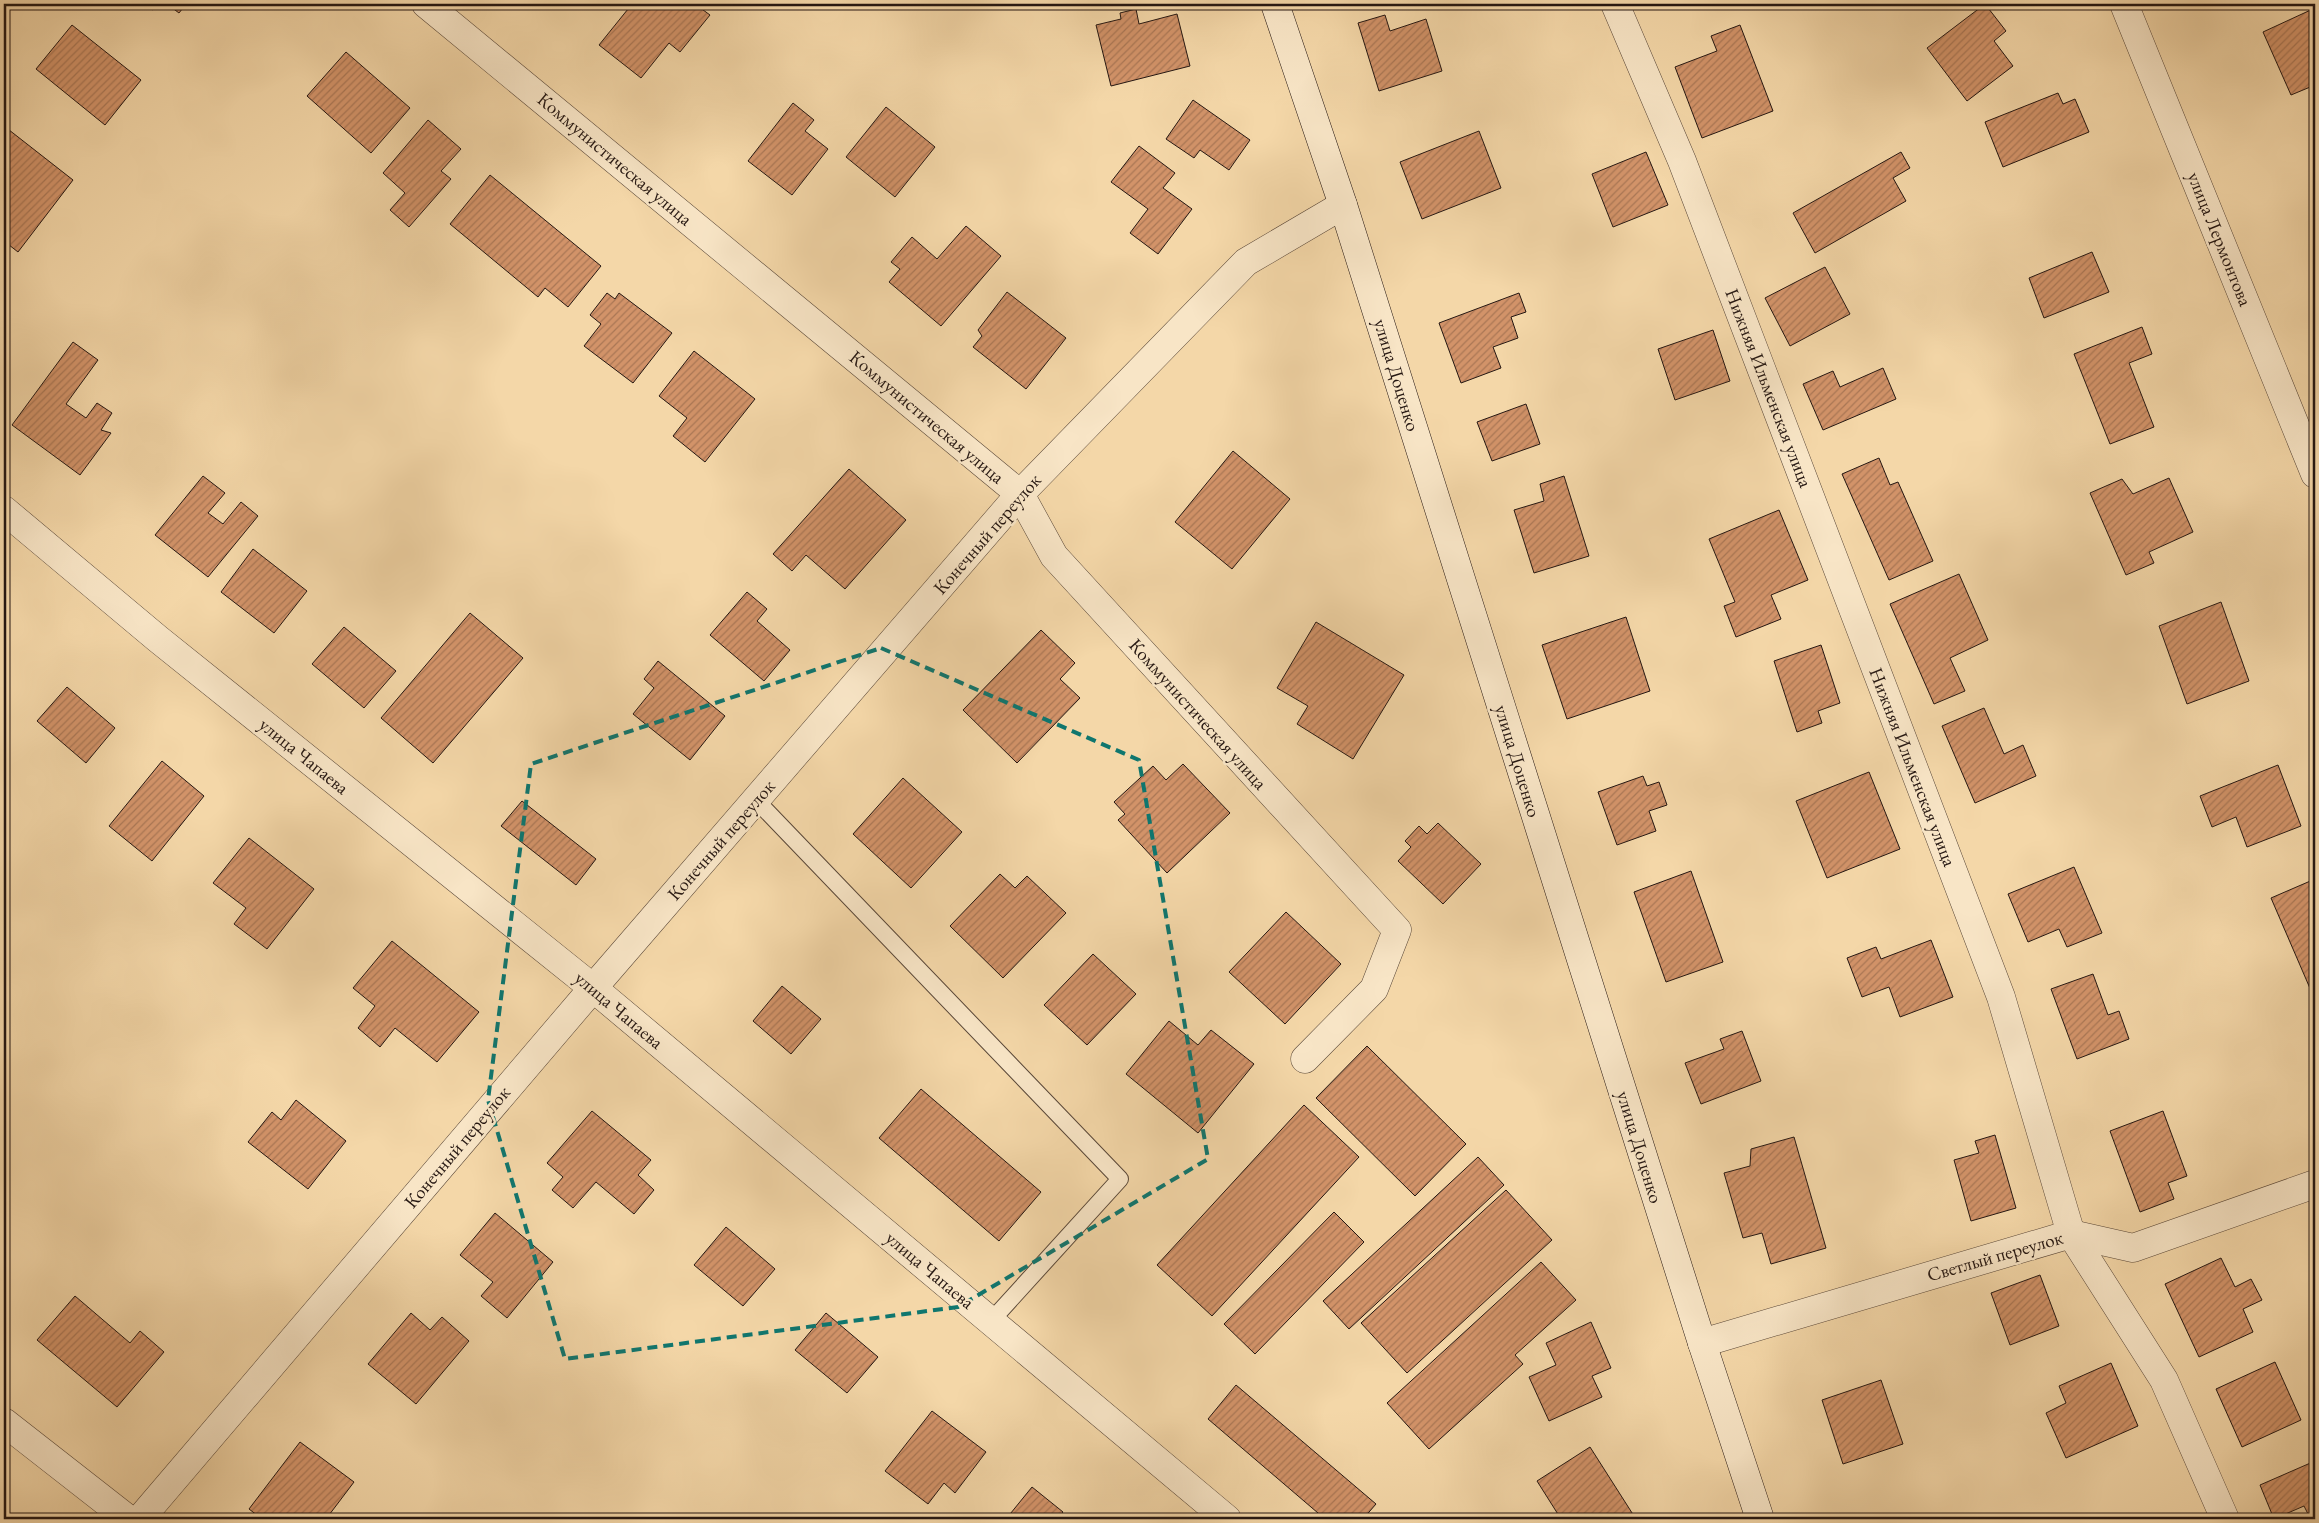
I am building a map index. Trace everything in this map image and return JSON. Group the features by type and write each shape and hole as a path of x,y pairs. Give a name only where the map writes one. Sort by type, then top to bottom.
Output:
{"street":[{"name":"Коммунистическая улица","path":"426,4 1020,494 1054,556 1396,930 1374,989 1305,1059"},
{"name":"улица Доценко","path":"1275,4 1343,206 1702,1343 1760,1519"},
{"name":"Нижняя Ильменская улица","path":"1615,4 1682,161 2001,997 2071,1234 2164,1380 2225,1519"},
{"name":"улица Лермонтова","path":"2124,4 2315,474"},
{"name":"Конечный переулок","path":"140,1519 593,988 1020,494 1246,262 1343,206"},
{"name":"улица Чапаева","path":"4,510 158,639 593,988 1227,1519"},
{"name":"Светлый переулок","path":"1702,1343 2071,1234 2133,1248 2315,1184"},
{"path":"4,1422 128,1519"}],"lane":[{"path":"756,800 1120,1179 991,1322"}],"highlighted area":[{"path":"881,648 1139,760 1208,1159 958,1307 565,1359 488,1100 531,764"}],"building":[{"path":"145,4 158,4 153,10"},
{"path":"167,4 186,4 179,13"},
{"path":"620,4 695,4 710,15 680,52 669,43 641,78 599,45 628,9"},
{"path":"1985,4 2006,31 1994,41 2013,66 1967,101 1927,48"},
{"path":"2315,8 2315,85 2291,95 2263,32"},
{"path":"1136,9 1139,24 1177,14 1190,66 1111,86 1096,25 1121,19 1120,13"},
{"path":"1385,15 1390,31 1426,19 1442,71 1379,91 1358,23"},
{"path":"72,25 141,80 105,125 36,69"},
{"path":"1740,25 1773,111 1702,138 1675,67 1717,51 1711,36"},
{"path":"346,52 410,108 371,153 307,96"},
{"path":"2058,93 2063,104 2075,99 2089,132 2003,167 1985,122"},
{"path":"1193,100 1250,140 1229,170 1200,150 1194,158 1166,139"},
{"path":"793,103 814,120 805,131 828,149 792,195 748,161"},
{"path":"886,107 935,147 895,197 846,157"},
{"path":"428,120 461,149 441,171 451,179 409,227 390,210 405,193 383,173"},
{"path":"4,126 73,180 18,252 4,241"},
{"path":"1479,131 1501,188 1422,219 1400,162"},
{"path":"1139,146 1175,173 1163,188 1192,209 1158,254 1130,233 1148,209 1111,182"},
{"path":"1646,152 1668,205 1613,227 1592,174"},
{"path":"1901,152 1910,168 1893,178 1906,201 1815,253 1793,213"},
{"path":"490,175 601,266 568,307 545,288 538,297 450,224"},
{"path":"966,226 1001,256 941,326 889,282 900,269 891,262 912,237 937,259"},
{"path":"2092,252 2109,292 2044,318 2029,278"},
{"path":"1825,267 1850,314 1790,346 1765,298"},
{"path":"1007,292 1066,338 1026,389 973,347 982,336 978,330"},
{"path":"607,293 615,299 619,293 672,333 633,383 584,346 601,324 590,315"},
{"path":"1519,293 1526,312 1511,317 1518,338 1493,347 1501,368 1461,383 1439,323"},
{"path":"2142,327 2152,354 2129,363 2154,427 2110,444 2074,354"},
{"path":"1713,330 1730,381 1675,400 1658,349"},
{"path":"73,342 98,360 66,404 86,418 97,403 112,413 101,430 111,433 80,475 12,425"},
{"path":"694,351 755,399 705,462 673,436 687,418 659,396"},
{"path":"1883,368 1896,399 1823,430 1803,384 1833,371 1840,387"},
{"path":"1526,404 1540,444 1492,461 1477,422"},
{"path":"1233,451 1290,499 1232,569 1175,522"},
{"path":"1879,458 1890,485 1898,482 1933,561 1889,580 1842,474"},
{"path":"849,469 906,520 845,589 806,555 792,571 773,554"},
{"path":"203,476 225,493 208,513 223,524 241,502 258,516 208,577 155,535"},
{"path":"1564,476 1589,556 1534,573 1514,510 1544,501 1540,484"},
{"path":"2169,478 2193,532 2149,552 2154,563 2126,575 2090,493 2122,479 2133,494"},
{"path":"1779,510 1808,580 1771,595 1781,619 1736,637 1724,606 1735,602 1709,539"},
{"path":"253,549 307,591 274,633 221,592"},
{"path":"1959,574 1988,640 1950,658 1965,691 1934,704 1890,604"},
{"path":"747,592 767,609 757,621 790,650 764,681 710,635"},
{"path":"2221,602 2249,681 2187,704 2159,626"},
{"path":"470,613 523,658 433,763 381,718"},
{"path":"1626,617 1650,691 1567,719 1542,645"},
{"path":"1316,622 1404,675 1353,759 1297,724 1308,706 1277,688"},
{"path":"344,627 396,671 364,708 312,664"},
{"path":"1041,630 1075,663 1060,679 1080,698 1017,763 963,710"},
{"path":"1821,645 1840,703 1818,711 1822,723 1797,732 1774,661"},
{"path":"658,661 725,716 690,760 633,714 654,688 644,679"},
{"path":"67,687 115,728 86,763 37,721"},
{"path":"1984,708 2004,754 2023,745 2036,776 1975,803 1942,726"},
{"path":"162,761 204,796 152,861 109,826"},
{"path":"1183,764 1230,813 1167,873 1118,820 1125,814 1114,802 1153,766 1166,780"},
{"path":"2278,765 2301,826 2247,847 2236,817 2212,827 2200,796"},
{"path":"1869,772 1900,849 1827,878 1796,801"},
{"path":"1643,776 1647,786 1659,782 1667,805 1649,811 1656,831 1617,845 1598,792"},
{"path":"903,778 962,832 911,888 853,834"},
{"path":"522,801 596,859 576,885 501,826"},
{"path":"1438,823 1481,864 1443,904 1398,861 1411,847 1405,841 1419,826 1427,834"},
{"path":"249,838 314,889 267,949 234,924 246,908 213,883"},
{"path":"2074,867 2102,933 2067,947 2059,929 2028,942 2008,894"},
{"path":"1691,871 1723,962 1666,982 1634,892"},
{"path":"1000,874 1015,888 1027,876 1066,913 1003,978 950,926"},
{"path":"2315,879 2315,991 2312,993 2271,898"},
{"path":"1286,912 1341,964 1285,1024 1229,972"},
{"path":"1931,940 1953,997 1900,1017 1889,987 1862,997 1847,958 1876,947 1881,959"},
{"path":"392,941 479,1012 437,1062 395,1028 380,1047 358,1028 375,1006 353,988"},
{"path":"1093,954 1136,994 1087,1045 1044,1005"},
{"path":"2093,974 2108,1015 2119,1011 2129,1039 2077,1059 2051,989"},
{"path":"782,986 821,1019 791,1054 753,1021"},
{"path":"1169,1021 1198,1045 1211,1030 1254,1064 1198,1133 1126,1074"},
{"path":"1742,1031 1761,1081 1701,1104 1685,1063 1724,1049 1720,1039"},
{"path":"1367,1046 1466,1144 1415,1196 1316,1098"},
{"path":"921,1089 1041,1192 999,1241 879,1138"},
{"path":"296,1100 346,1141 308,1189 248,1142 272,1112 281,1120"},
{"path":"1304,1105 1359,1157 1212,1316 1157,1265"},
{"path":"592,1111 651,1160 638,1175 654,1190 634,1214 596,1182 573,1208 552,1190 563,1177 547,1163"},
{"path":"2163,1111 2187,1176 2168,1183 2174,1199 2140,1212 2110,1131"},
{"path":"1995,1135 2016,1208 1971,1221 1954,1160 1979,1153 1975,1141"},
{"path":"1794,1137 1826,1248 1771,1264 1762,1233 1743,1238 1724,1173 1750,1166 1751,1149"},
{"path":"1478,1157 1504,1185 1349,1329 1323,1301"},
{"path":"1506,1190 1552,1240 1407,1373 1361,1323"},
{"path":"1334,1212 1364,1242 1255,1354 1224,1324"},
{"path":"495,1213 553,1262 507,1318 481,1296 493,1282 460,1255"},
{"path":"726,1227 775,1269 743,1306 694,1265"},
{"path":"2221,1258 2235,1287 2251,1279 2262,1300 2243,1309 2253,1332 2199,1357 2165,1284"},
{"path":"1541,1262 1576,1300 1515,1355 1523,1364 1429,1449 1387,1403"},
{"path":"2040,1275 2059,1326 2010,1345 1991,1293"},
{"path":"75,1296 130,1343 140,1331 164,1352 117,1407 37,1340"},
{"path":"411,1313 430,1330 442,1317 469,1341 416,1404 368,1364"},
{"path":"826,1313 878,1357 847,1393 795,1350"},
{"path":"1591,1322 1611,1368 1592,1376 1602,1397 1549,1421 1529,1377 1556,1365 1546,1343"},
{"path":"2275,1362 2301,1420 2242,1447 2216,1389"},
{"path":"2111,1363 2138,1426 2066,1458 2046,1413 2066,1403 2059,1386"},
{"path":"1881,1380 1903,1444 1843,1464 1822,1400"},
{"path":"1236,1385 1376,1504 1363,1519 1325,1519 1208,1419"},
{"path":"932,1411 986,1452 955,1493 944,1483 928,1504 885,1471"},
{"path":"300,1442 354,1482 326,1519 262,1519 249,1509"},
{"path":"1590,1447 1634,1516 1629,1519 1561,1519 1537,1481"},
{"path":"2315,1461 2315,1515 2310,1518 2304,1506 2274,1519 2260,1485"},
{"path":"1032,1487 1063,1512 1057,1519 1006,1519"}]}
